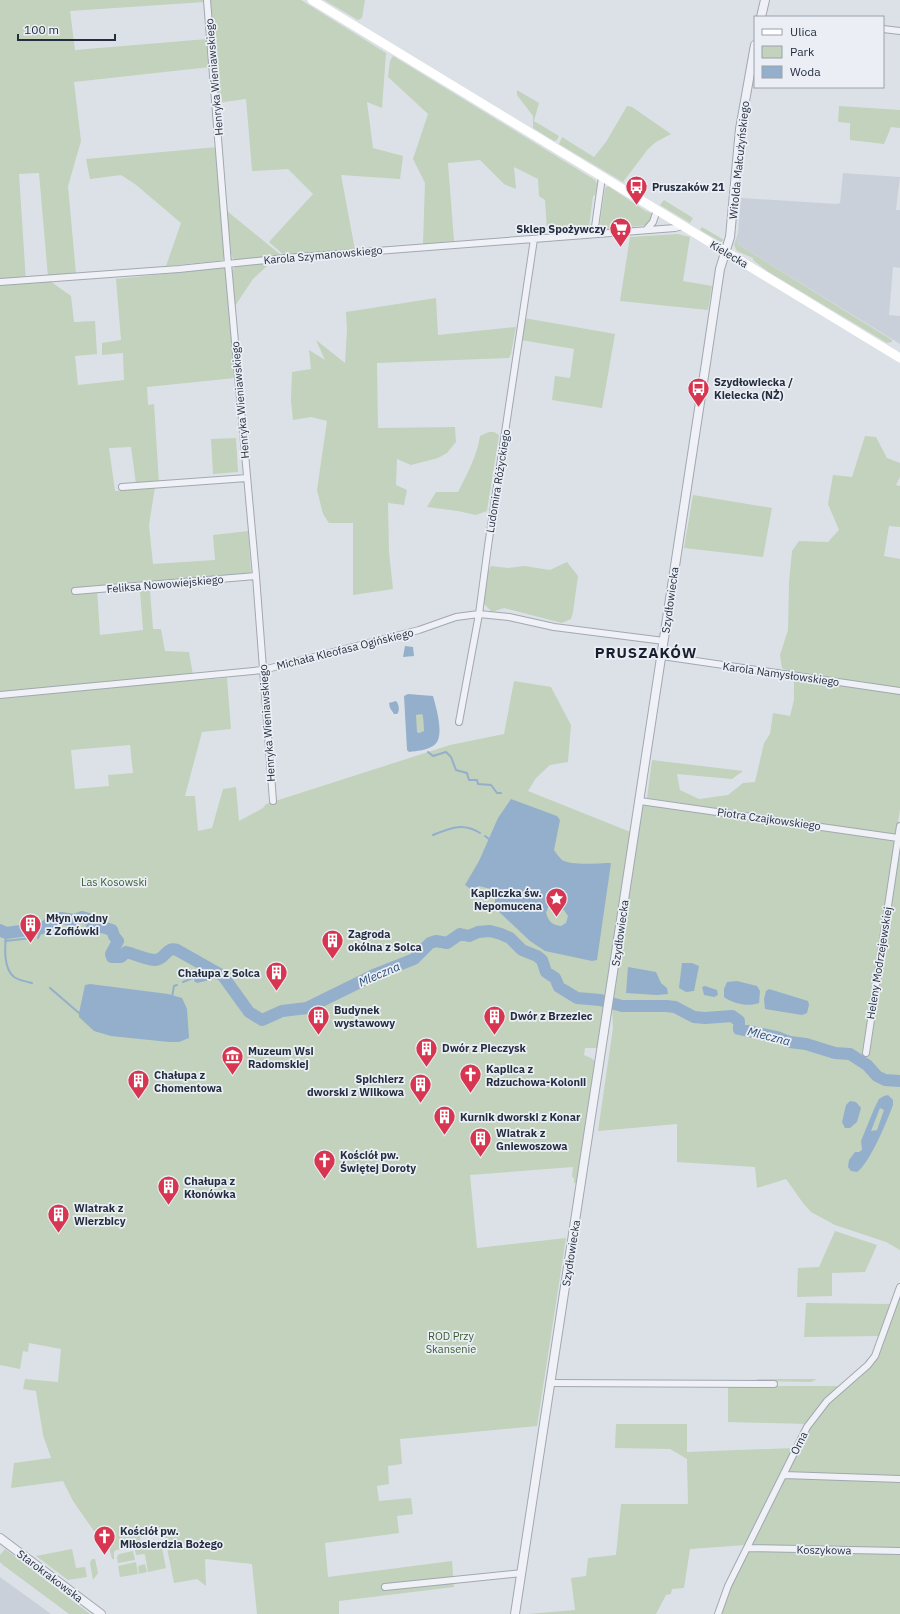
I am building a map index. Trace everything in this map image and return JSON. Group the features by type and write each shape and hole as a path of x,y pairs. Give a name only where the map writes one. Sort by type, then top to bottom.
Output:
{"main road":[{"name":"Kielecka","path":"312,0 900,358"}],"street":[{"name":"Henryka Wieniawskiego","path":"207,0 228,264 256,576 273,801"},
{"path":"761,16 765,0"},
{"path":"884,30 900,31"},
{"name":"Witolda Małcużyńskiego","path":"725,251 730,237 740,129 754,51"},
{"path":"594,234 602,177"},
{"path":"646,230 653,222 656,210"},
{"name":"Karola Szymanowskiego","path":"0,282 179,269 388,250 675,228 682,226"},
{"name":"Ludomira Różyckiego","path":"459,722 479,614 534,239"},
{"name":"Szydłowiecka","path":"515,1614 720,269 725,251"},
{"path":"122,487 247,478"},
{"name":"Feliksa Nowowiejskiego","path":"74,591 256,576"},
{"name":"Michała Kleofasa Ogińskiego","path":"0,695 263,670 419,630 456,617 479,614 509,617 554,627 664,641"},
{"name":"Karola Namysłowskiego","path":"662,656 900,691"},
{"name":"Piotra Czajkowskiego","path":"640,801 898,838"},
{"name":"Heleny Modrzejewskiej","path":"866,1053 900,826"},
{"name":"Orna","path":"718,1614 728,1586 807,1427 827,1401 868,1365 875,1356 900,1287"},
{"path":"551,1383 774,1384"},
{"path":"784,1475 900,1479"},
{"name":"Starokrakowska","path":"0,1538 101,1614"},
{"name":"Koszykowa","path":"748,1548 900,1551"},
{"path":"385,1587 522,1573"}],"shaded area":[{"path":"843,173 900,177 896,210 900,210 900,268 893,267 889,315 900,316 900,344 737,244 741,198 837,204 840,203"},
{"path":"0,1577 51,1614 0,1614"}],"green space":[{"path":"0,0 205,0 205,2 70,11 75,50 207,39 210,67 74,82 81,141 68,186 76,274 48,277 39,173 19,174 26,282 50,281 71,296 74,322 95,321 97,354 75,356 78,385 124,380 123,353 102,355 102,343 121,340 116,279 221,268 225,268 227,273 235,378 147,387 148,405 154,404 159,483 136,484 131,447 109,448 115,491 155,487 149,525 153,564 215,560 213,535 248,531 251,574 97,588 100,635 143,630 140,591 150,590 153,629 161,629 165,651 189,652 193,675 157,677 158,683 227,678 231,729 202,732 185,796 195,796 198,831 212,828 223,789 236,787 239,821 263,808 266,804 450,745 504,734 514,681 551,687 571,725 568,762 550,765 536,778 528,791 633,833 638,802 899,842 900,836 900,1250 886,1242 835,1225 811,1212 786,1179 757,1188 755,1167 677,1162 677,1124 598,1131 613,1028 612,1007 601,1005 603,1007 597,1048 585,1048 584,1055 595,1061 576,1183 574,1183 574,1178 572,1177 573,1167 470,1175 477,1248 566,1238 537,1426 400,1439 402,1464 388,1466 389,1484 377,1486 379,1501 411,1498 413,1514 397,1516 399,1533 325,1543 328,1577 452,1561 454,1587 339,1601 339,1614 257,1614 252,1564 205,1559 206,1586 197,1579 174,1583 164,1533 140,1537 141,1546 116,1550 114,1552 114,1559 112,1559 108,1543 103,1544 73,1501 63,1481 11,1488 14,1463 51,1458 43,1435 36,1391 23,1389 25,1379 58,1382 61,1349 29,1343 28,1352 23,1351 20,1369 0,1365","holes":["130,745 133,773 108,775 109,786 75,789 71,750"]},
{"path":"209,0 301,0 386,53 382,108 367,102 373,148 403,156 400,179 341,175 355,250 285,256 269,242 313,194 288,169 252,171 246,99 217,103"},
{"path":"324,0 365,0 362,18 358,20"},
{"path":"393,56 595,180 597,184 595,195 593,196 589,227 586,230 547,230 545,200 539,196 538,179 514,167 516,189 504,184 480,160 448,163 454,241 423,244 425,183 413,159 428,114 388,77 390,61"},
{"path":"517,90 539,103 534,121 559,136 557,140 554,141 533,128 533,116 517,95"},
{"path":"627,106 632,107 671,134 656,142 648,149 623,182 559,144 562,137 594,157 606,142"},
{"path":"839,106 900,110 900,128 891,127 884,144 850,140 850,123 838,122"},
{"path":"217,147 226,253 223,260 166,266 181,223 135,184 121,175 90,179 86,159"},
{"path":"608,186 644,210 653,214 653,218 648,225 628,227 628,222 620,223 621,228 606,229 601,227 600,222 605,188"},
{"path":"664,200 693,218 690,223 660,205"},
{"path":"227,211 282,256 238,260 233,259 231,254"},
{"path":"702,227 724,240 721,242 700,230"},
{"path":"738,233 737,244 892,340 892,342 887,343 767,271 753,260 753,258 737,251 734,245"},
{"path":"678,234 690,237 683,281 712,286 708,310 620,301 630,237"},
{"path":"266,262 267,266 253,279 235,306 232,270 235,267"},
{"path":"436,298 438,335 516,327 511,354 509,358 377,363 378,428 455,427 456,442 447,453 438,458 411,465 397,459 396,485 407,490 404,505 388,503 389,552 393,589 353,595 353,523 329,523 323,514 317,490 327,421 311,417 293,420 291,400 292,372 311,369 309,350 325,360 316,340 345,363 347,330 346,312"},
{"path":"524,318 615,334 602,408 552,400 555,376 570,378 574,349 521,340"},
{"path":"489,432 494,432 499,435 487,511 476,515 427,507 436,492 458,492 474,458 480,436"},
{"path":"865,436 876,437 887,458 900,463 900,477 896,485 900,486 900,527 889,526 884,556 900,559 900,689 793,674 782,668 780,655 788,630 789,583 792,551 799,541 828,542 839,530 828,504 833,475 852,477"},
{"path":"236,438 238,472 213,474 211,439"},
{"path":"693,495 772,508 763,557 684,548"},
{"path":"567,562 578,576 571,619 562,623 504,608 492,612 484,604 488,572 491,566 508,568 524,566 550,570"},
{"path":"794,679 900,693 900,809 896,835 647,798 652,760 743,771 732,779 677,774 680,790 699,799 728,795 743,783 755,782 764,743 770,734 773,713 790,716 794,700"},
{"path":"417,714 422,714 423,717 424,731 421,733 417,732 415,718"},
{"path":"835,1231 877,1245 865,1272 832,1273 832,1296 797,1297 798,1268 819,1267"},
{"path":"900,1294 900,1614 721,1614 730,1589 812,1425 828,1403 874,1363 879,1355"},
{"path":"806,1303 892,1304 879,1336 804,1337"},
{"path":"757,1379 817,1379 811,1382 757,1381"},
{"path":"728,1386 839,1387 813,1414 807,1424 728,1422"},
{"path":"616,1424 687,1424 687,1452 794,1448 781,1471 746,1545 690,1549 684,1588 672,1589 671,1594 666,1595 656,1614 527,1614 575,1610 571,1578 586,1576 588,1558 616,1555 621,1504 688,1504 687,1459 670,1449 615,1448"},
{"path":"159,1546 162,1548 166,1568 148,1572 145,1555 136,1555 135,1550"},
{"path":"5,1549 90,1614 69,1614 3,1565 0,1562 0,1555"},
{"path":"72,1549 76,1568 85,1567 87,1577 68,1580 36,1556"},
{"path":"133,1551 135,1560 118,1563 117,1557 119,1554"},
{"path":"92,1559 95,1559 98,1573 93,1580 90,1563"},
{"path":"136,1562 138,1574 120,1577 118,1566"},
{"path":"145,1564 147,1572 139,1574 138,1566"}],"water":[{"path":"405,646 413,647 414,656 403,657"},
{"path":"408,694 433,696 440,730 437,742 433,746 422,750 409,752 407,750 404,696","holes":["422,714 424,731 419,733 417,732 416,715"]},
{"path":"396,701 399,711 397,714 394,714 389,703"},
{"path":"511,799 557,816 560,820 554,850 562,860 578,864 611,863 597,960 592,961 545,951 530,941 495,908 495,896 491,889 479,886 472,890 465,885 479,861 498,818","holes":["549,905 564,910 568,916 566,923 561,926 555,925 548,919 546,913"]},
{"path":"0,928 4,930 16,929 16,933 2,938"},
{"path":"682,963 692,963 699,966 694,991 686,992 679,988"},
{"path":"628,967 656,972 661,983 667,988 668,994 657,995 626,993"},
{"path":"206,969 210,980 197,983 194,981 195,977 198,975 197,972"},
{"path":"737,981 757,986 760,991 759,1003 751,1005 741,1004 724,997 724,989 727,982"},
{"path":"90,984 168,994 182,998 187,1009 189,1038 179,1042 169,1042 111,1036 94,1031 79,1017 85,985"},
{"path":"705,986 717,990 718,995 714,997 704,995 702,987"},
{"path":"769,989 808,1001 809,1005 807,1013 802,1015 765,1009 764,999 766,991"},
{"path":"888,1095 893,1100 893,1105 882,1131 873,1151 862,1167 857,1172 851,1171 848,1167 849,1160 855,1152 862,1150 861,1141 874,1109 879,1099","holes":["880,1108 884,1110 877,1130 871,1131"]},
{"path":"850,1101 856,1102 861,1108 857,1122 850,1128 845,1128 842,1122 846,1105"}],"waterway":[{"path":"428,752 433,756 446,752 451,757 456,770 467,773 469,780 477,780 478,784 491,785 497,793 501,793"},
{"path":"433,835 456,827 468,828 480,833"},
{"path":"485,836 489,839"},
{"name":"Mleczna","path":"0,930 6,933 43,928 56,919 61,918 74,920 82,917 89,919 93,929 102,927 112,930 118,941 111,954 112,957 121,957 126,952 155,960 161,958 170,950 177,950 223,976 249,1012 262,1020 282,1011 307,1008 376,974 414,959 430,943 436,941 447,943 460,934 469,936 478,932 490,931 510,938 522,950 537,956 542,960 546,972 555,978 559,987 577,998 600,1000 622,1006 675,1007 694,1017 705,1018 732,1016 739,1021 739,1029 777,1037 790,1042 806,1044 835,1053 850,1054 867,1065 877,1076 885,1080 900,1081"},
{"path":"38,938 43,928"},
{"path":"6,935 6,963 10,973 16,978 32,983"},
{"path":"5,941 32,938"},
{"name":"Mleczna","path":"207,973 214,970"},
{"path":"183,982 195,977"},
{"path":"172,997 174,986 177,985"},
{"path":"50,988 79,1013 81,1013"}],"place":[{"name":"Pruszaków 21","path":"637,206"},
{"name":"Sklep Spożywczy","path":"621,248"},
{"name":"Szydłowiecka / Kielecka (NŻ)","path":"699,408"},
{"name":"Kapliczka św. Nepomucena","path":"557,918"},
{"name":"Młyn wodny z Zofiówki","path":"31,944"},
{"name":"Zagroda okólna z Solca","path":"332,960"},
{"name":"Chałupa z Solca","path":"276,992"},
{"name":"Budynek wystawowy","path":"318,1036"},
{"name":"Dwór z Brzeziec","path":"495,1036"},
{"name":"Dwór z Pieczysk","path":"426,1068"},
{"name":"Muzeum Wsi Radomskiej","path":"233,1076"},
{"name":"Kaplica z Rdzuchowa-Kolonii","path":"471,1094"},
{"name":"Chałupa z Chomentowa","path":"139,1100"},
{"name":"Spichlerz dworski z Wilkowa","path":"420,1104"},
{"name":"Kurnik dworski z Konar","path":"445,1136"},
{"name":"Wiatrak z Gniewoszowa","path":"481,1158"},
{"name":"Kościół pw. Świętej Doroty","path":"324,1180"},
{"name":"Chałupa z Kłonówka","path":"168,1206"},
{"name":"Wiatrak z Wierzbicy","path":"59,1234"},
{"name":"Kościół pw. Miłosierdzia Bożego","path":"104,1556"}],"district":[{"name":"PRUSZAKÓW","path":"646,652"}],"park label":[{"name":"Las Kosowski","path":"114,882"},
{"name":"ROD Przy Skansenie","path":"451,1342"}]}
